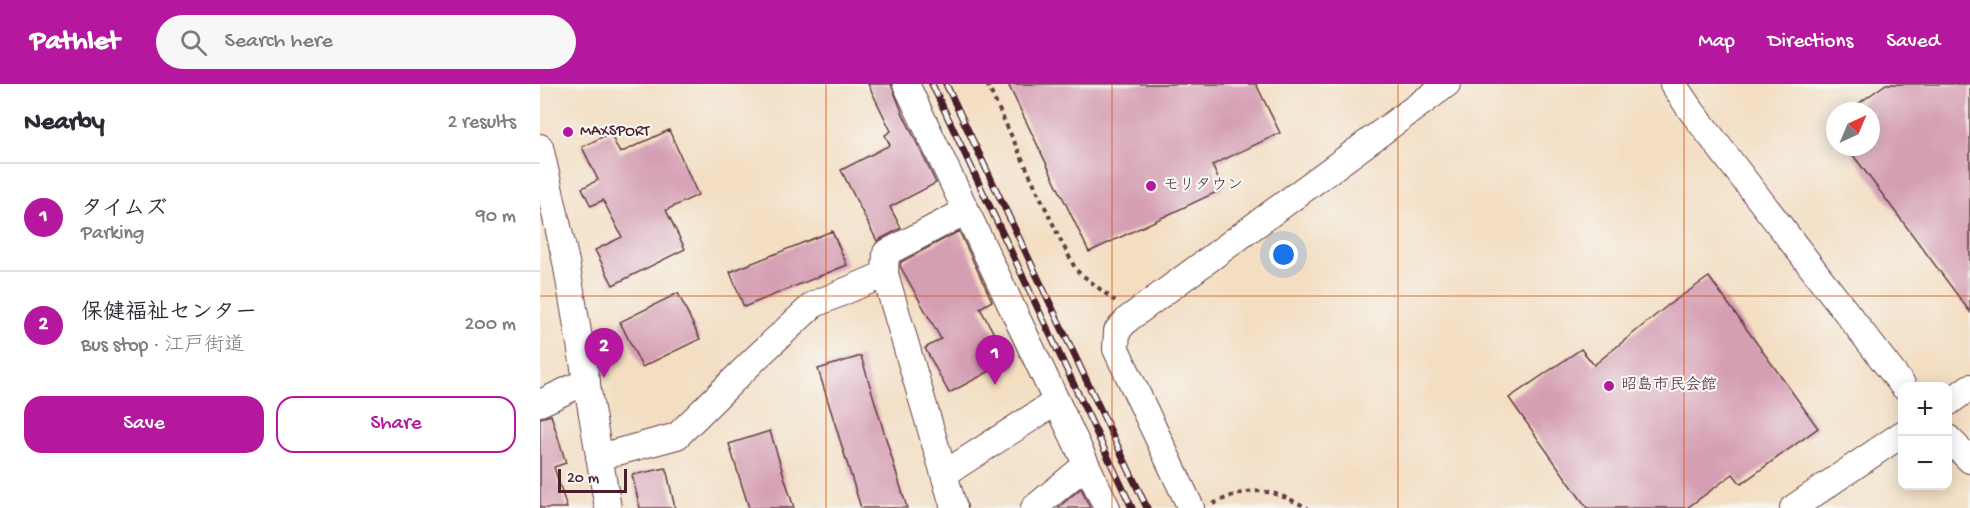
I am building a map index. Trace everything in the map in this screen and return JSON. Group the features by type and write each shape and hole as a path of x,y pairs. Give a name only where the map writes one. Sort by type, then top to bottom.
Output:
{"street":[{"path":"906,84 1107,508"},
{"path":"1191,508 1116,348 1118,331 1128,319 1448,84"},
{"path":"1673,84 1697,119 1899,382"},
{"path":"540,147 566,262 608,508"},
{"path":"954,508 885,274 886,253 966,211"},
{"path":"599,457 677,436 813,305 885,274"},
{"path":"540,403 588,381"},
{"path":"1952,400 1970,387"},
{"path":"944,474 1056,402"},
{"path":"1793,508 1899,436"},
{"path":"1952,443 1970,460"},
{"path":"1034,508 1086,465"}],"path":[{"path":"987,84 1076,270 1116,302 1128,319"},
{"path":"1206,508 1229,496 1257,490 1280,494 1308,508"}],"building":[{"path":"868,84 891,84 936,183 890,207 901,228 877,241 841,170 890,145 885,135 891,131"},
{"name":"モリタウン","path":"1008,84 1256,84 1280,133 1212,165 1223,189 1089,252"},
{"path":"1886,84 1970,84 1970,312 1854,156 1880,156 1880,102 1861,102"},
{"path":"669,130 698,195 666,210 685,249 613,285 595,250 622,237 603,200 591,206 582,188 598,180 582,147 610,133 620,153"},
{"path":"832,231 847,265 744,307 730,272"},
{"path":"959,231 992,301 980,308 1009,361 949,393 925,348 941,339 900,266 901,262"},
{"path":"1709,277 1818,428 1741,484 1733,474 1687,508 1587,508 1509,398 1581,349 1594,365 1667,306"},
{"path":"678,293 700,339 642,367 620,322"},
{"path":"861,356 907,508 861,508 818,369"},
{"path":"551,415 566,463 554,467 567,508 540,508 540,418"},
{"path":"770,431 794,508 749,508 729,444"},
{"path":"666,468 675,508 640,508 632,475"},
{"path":"1081,488 1090,508 1058,508"}],"railway":[{"path":"932,84 1132,508"},
{"path":"946,84 1147,508"}],"place":[{"name":"MAXSPORT","path":"568,132"},
{"name":"モリタウン","path":"1151,186"},
{"name":"保健福祉センター","path":"604,378"},
{"name":"タイムズ","path":"995,385"},
{"name":"昭島市民会館","path":"1609,386"}]}
